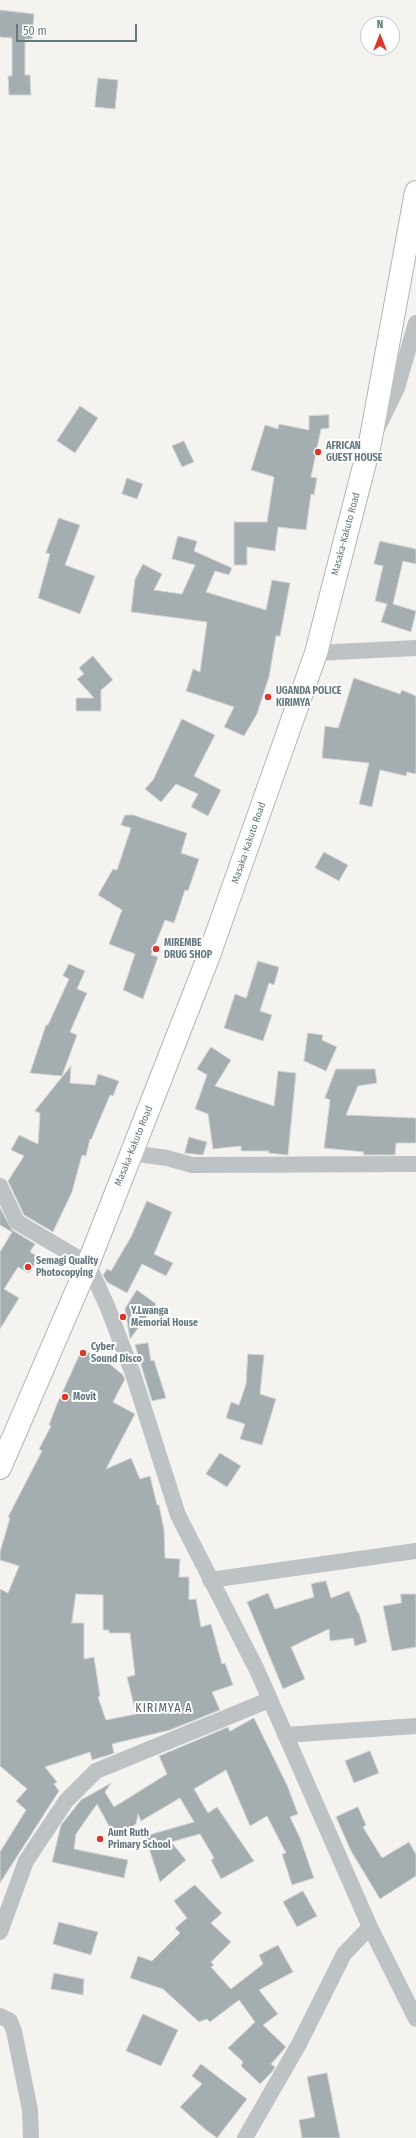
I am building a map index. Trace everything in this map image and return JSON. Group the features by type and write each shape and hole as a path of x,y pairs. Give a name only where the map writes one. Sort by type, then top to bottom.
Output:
{"highway":[{"name":"Masaka-Kakuto Road","path":"0,1468 88,1264 208,958 316,654 370,443 416,192"}],"street":[{"path":"370,443 397,388 416,323"},
{"path":"316,654 416,648"},
{"path":"131,1153 168,1158 192,1165 416,1164"},
{"path":"0,1186 17,1222 88,1264 108,1308 133,1374 178,1516 256,1670 370,1927 416,2019"},
{"path":"210,1580 416,1551"},
{"path":"0,1932 26,1861 66,1801 96,1771 270,1700"},
{"path":"285,1735 416,1726"},
{"path":"246,2138 299,2044 344,1954 370,1927"},
{"path":"0,2016 10,2021 14,2031 30,2110 31,2138"}],"building":[{"path":"0,10 34,14 32,39 25,39 25,75 30,75 31,95 9,95 8,76 12,76 12,38 0,37"},
{"path":"98,78 118,80 115,109 95,107"},
{"path":"80,406 98,418 75,453 57,441"},
{"path":"329,415 329,428 321,429 311,477 317,478 314,495 311,494 306,530 278,527 275,551 247,547 247,565 234,565 234,522 267,522 274,477 251,470 265,425 278,429 279,424 309,430 309,416"},
{"path":"184,441 194,462 182,467 172,446"},
{"path":"127,478 143,484 137,499 122,494"},
{"path":"59,518 80,525 65,565 95,576 80,614 38,598 50,554 46,553"},
{"path":"178,536 197,541 194,551 232,568 229,575 215,571 206,592 266,610 272,580 290,583 280,636 276,636 269,677 257,714 244,736 224,727 234,707 186,691 193,669 200,672 207,622 131,612 135,579 143,564 162,574 154,590 182,594 195,565 172,559"},
{"path":"380,541 416,549 416,564 403,561 393,604 416,611 411,632 381,622 387,604 375,601 383,566 374,564"},
{"path":"93,656 113,680 101,690 101,711 76,711 76,698 94,698 77,679 84,674 79,668"},
{"path":"354,678 400,694 402,690 416,696 416,774 407,772 406,776 380,770 372,807 359,804 369,763 322,758 325,726 338,728"},
{"path":"182,719 215,735 194,776 221,790 208,816 191,807 198,794 176,784 161,802 145,789 153,780"},
{"path":"125,815 133,815 187,833 181,853 199,859 188,891 185,890 174,923 165,920 151,955 158,957 143,999 123,990 135,954 109,944 122,910 98,895 113,869 117,870 131,828 121,825"},
{"path":"324,852 348,865 339,881 315,868"},
{"path":"258,961 279,967 274,985 269,983 260,1011 272,1015 263,1041 224,1028 235,994 246,998"},
{"path":"69,964 85,971 77,989 87,993 70,1032 77,1035 62,1076 30,1073 46,1025 48,1025 69,979 63,976"},
{"path":"308,1033 323,1035 322,1040 337,1047 326,1071 304,1061"},
{"path":"211,1047 231,1060 215,1086 274,1106 278,1071 296,1073 288,1155 268,1153 269,1151 241,1151 241,1146 213,1149 208,1114 195,1109 207,1075 197,1069"},
{"path":"71,1066 70,1083 95,1085 98,1074 119,1081 113,1096 110,1095 91,1140 90,1139 86,1156 82,1155 72,1192 53,1232 24,1215 8,1181 24,1156 11,1150 19,1135 38,1144 40,1113 35,1111"},
{"path":"336,1069 375,1069 377,1083 358,1086 346,1115 416,1118 416,1143 396,1143 395,1155 363,1155 364,1152 324,1148 330,1100 325,1098"},
{"path":"189,1137 207,1142 203,1155 185,1153"},
{"path":"147,1201 172,1212 154,1254 173,1263 166,1276 142,1264 127,1293 107,1282 103,1275 107,1269 111,1271 131,1237"},
{"path":"0,1208 12,1230 35,1244 30,1252 39,1257 29,1273 18,1267 4,1289 19,1298 0,1329 0,1252 12,1232 0,1225"},
{"path":"137,1290 156,1304 130,1339 125,1309"},
{"path":"148,1343 151,1361 154,1360 166,1398 152,1401 135,1345"},
{"path":"82,1350 105,1360 123,1375 125,1379 113,1402 135,1414 106,1469 131,1458 140,1479 150,1476 157,1505 159,1505 164,1530 165,1558 180,1559 179,1577 189,1577 189,1600 196,1599 201,1627 211,1624 222,1664 225,1663 233,1685 212,1692 220,1710 170,1730 112,1744 114,1753 109,1755 92,1760 90,1752 45,1767 57,1782 54,1784 59,1791 0,1883 0,1852 26,1810 16,1801 27,1789 0,1766 0,1589 8,1593 19,1566 0,1560 0,1552 10,1518 8,1517 42,1451 39,1449 51,1426 49,1425","holes":["76,1594 103,1595 103,1630 109,1630 109,1633 130,1633 135,1675 127,1677 136,1714 106,1720 98,1697 100,1696 94,1657 84,1659 84,1623 72,1623"]},
{"path":"248,1354 264,1355 260,1394 276,1399 262,1445 240,1439 245,1424 226,1418 231,1402 239,1405 246,1384"},
{"path":"220,1453 241,1466 227,1487 206,1474"},
{"path":"326,1581 331,1598 349,1591 359,1613 367,1642 355,1646 353,1638 330,1641 329,1629 291,1647 305,1679 283,1689 247,1602 268,1593 275,1609 314,1597 311,1584"},
{"path":"401,1594 416,1594 416,1647 392,1651 383,1606 401,1603"},
{"path":"254,1718 287,1785 298,1814 290,1817 300,1838 314,1878 292,1885 282,1854 286,1853 267,1816 250,1826 226,1770 194,1789 208,1813 217,1807 254,1861 221,1879 211,1860 214,1858 200,1834 171,1842 186,1860 160,1882 145,1836 194,1822 180,1798 141,1821 138,1814 136,1824 115,1837 97,1804 76,1834 74,1849 128,1860 124,1878 52,1862 61,1825 81,1800 111,1783 105,1792 114,1807 167,1774 159,1756 228,1727 230,1731"},
{"path":"370,1751 379,1773 354,1783 345,1761"},
{"path":"358,1807 366,1825 363,1827 382,1858 409,1842 416,1854 416,1876 380,1899 351,1851 336,1817"},
{"path":"195,1885 222,1913 211,1923 231,1942 211,1962 214,1965 211,1967 231,1989 263,1964 259,1955 278,1945 293,1972 259,1990 278,2014 263,2025 286,2047 271,2064 275,2067 272,2072 260,2084 241,2066 243,2062 228,2048 255,2022 239,2000 210,2022 207,2019 199,2022 163,1989 130,1978 138,1956 152,1961 180,1933 175,1928 187,1918 174,1901"},
{"path":"303,1891 317,1916 297,1927 283,1902"},
{"path":"59,1922 98,1932 91,1955 53,1944"},
{"path":"54,1973 84,1979 83,1995 51,1989"},
{"path":"143,2014 178,2030 161,2066 126,2051"},
{"path":"201,2064 247,2099 217,2138 180,2107 202,2084 192,2076"},
{"path":"327,2073 340,2138 302,2138 299,2120 315,2117 307,2077"}],"place":[{"name":"AFRICAN GUEST HOUSE","path":"318,452"},
{"name":"UGANDA POLICE KIRIMYA","path":"268,697"},
{"name":"MIREMBE DRUG SHOP","path":"156,949"},
{"name":"Semagi Quality Photocopying","path":"28,1267"},
{"name":"Y.Lwanga Memorial House","path":"123,1317"},
{"name":"Cyber Sound Disco","path":"83,1353"},
{"name":"Movit","path":"65,1397"},
{"name":"Aunt Ruth Primary School","path":"100,1839"}],"district":[{"name":"KIRIMYA A","path":"164,1709"}]}
